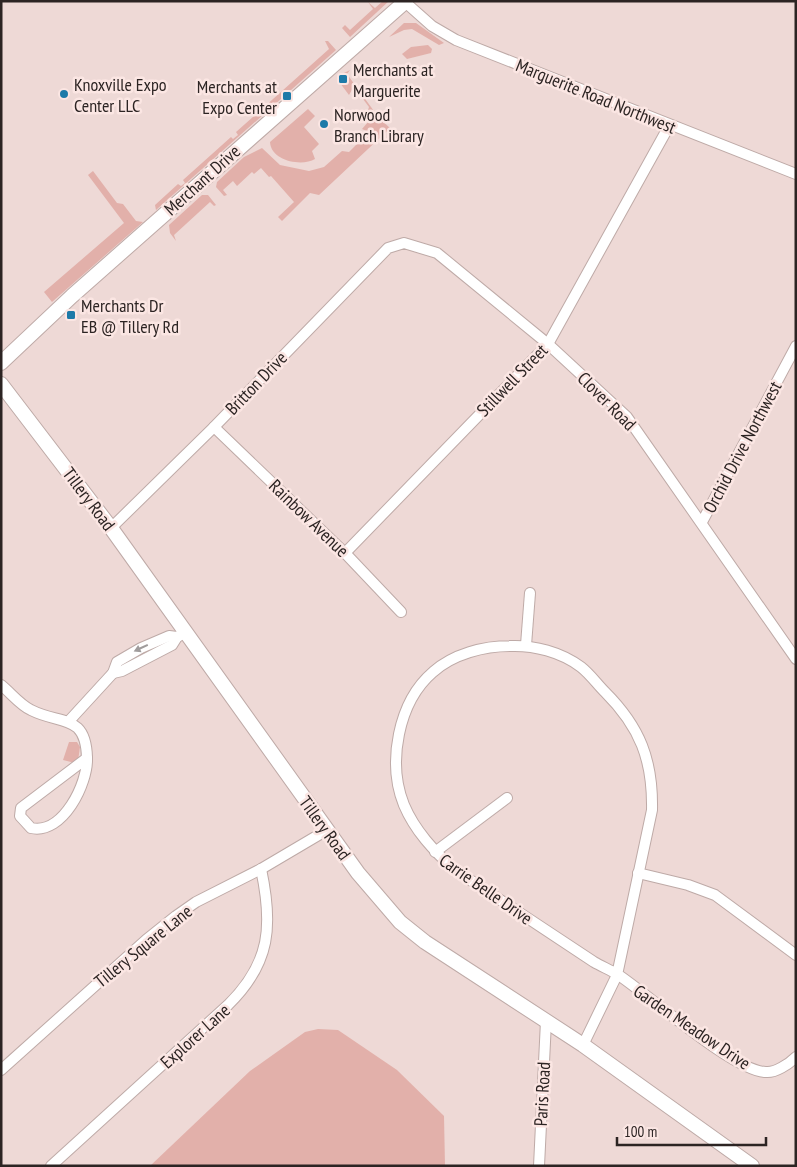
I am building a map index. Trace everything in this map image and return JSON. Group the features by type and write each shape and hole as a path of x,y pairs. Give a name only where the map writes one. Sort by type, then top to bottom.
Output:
{"street":[{"name":"Marguerite Road Northwest","path":"406,2 432,26 456,40 669,126 796,174"},
{"name":"Merchant Drive","path":"1,363 72,296 406,2"},
{"name":"Stillwell Street","path":"345,553 548,344 669,126"},
{"name":"Clover Road","path":"404,243 438,253 548,344 627,418 796,658"},
{"name":"Britton Drive","path":"111,528 388,248 404,243"},
{"name":"Orchid Drive Northwest","path":"702,522 796,346"},
{"name":"Tillery Road","path":"1,384 111,528 181,635 364,880 400,922 425,942 583,1044 752,1166"},
{"name":"Rainbow Avenue","path":"214,426 345,553 401,612"},
{"path":"526,645 530,593"},
{"path":"69,720 113,673 122,671 172,645 181,635"},
{"name":"Carrie Belle Drive","path":"583,1044 617,975 652,810 649,763 642,742 616,703 580,667 550,651 526,645 497,646 465,653 433,672 408,704 400,729 396,758 397,780 404,805 418,830 434,852 455,870 594,962 617,975"},
{"path":"1,685 22,705 33,711 69,720 83,734 86,744 87,758 87,771 83,785 67,811 43,827 31,828 20,816 22,808 87,758"},
{"path":"434,852 507,798"},
{"name":"Tillery Square Lane","path":"1,1070 162,926 196,902 261,870 327,830"},
{"name":"Explorer Lane","path":"52,1166 225,1009 251,979 259,964 268,932 267,898 261,870"},
{"path":"638,873 688,885 715,895 796,955"},
{"name":"Garden Meadow Drive","path":"617,975 670,1015 745,1066 766,1072 780,1068 796,1057"},
{"name":"Paris Road","path":"538,1166 546,1021"}],"shaded area":[{"path":"383,1 389,1 350,37 342,28 345,25 350,30 373,9 368,2 375,8"},
{"path":"404,23 416,23 444,43 439,45 412,29 404,30 389,37"},
{"path":"325,41 328,41 336,50 156,210 155,205 178,184 181,186 185,183 183,180 231,137 233,139 238,135 236,132 329,49"},
{"path":"428,45 432,49 431,53 407,59 402,54 411,47"},
{"path":"350,70 347,74 379,118 390,128 319,195 310,193 282,221 278,217 294,202 271,176 269,177 261,168 254,174 252,172 237,186 233,181 223,190 227,195 224,196 216,187 217,182 244,157 262,148 280,165 309,171 324,167 342,151 349,152 369,132 362,129 374,115 371,112 366,116 369,107 361,99 358,90 353,88 349,95 340,83 342,74"},
{"path":"308,109 315,116 304,127 319,144 312,151 315,159 295,162 281,158 272,149 270,142"},
{"path":"93,171 117,203 123,204 136,221 143,222 52,302 44,292 124,223 88,175"},
{"path":"202,195 208,195 216,205 214,206 210,202 174,235 176,241 170,233 169,225"},
{"path":"69,742 77,742 80,747 78,761 75,763 63,760"},
{"path":"318,1029 338,1030 397,1070 444,1116 445,1166 150,1166 250,1071 305,1032"}],"place":[{"name":"Merchants at Marguerite","path":"343,79"},
{"name":"Knoxville Expo Center LLC","path":"64,94"},
{"name":"Merchants at Expo Center","path":"287,96"},
{"name":"Norwood Branch Library","path":"324,124"},
{"name":"Merchants Dr EB @ Tillery Rd","path":"71,315"}]}
